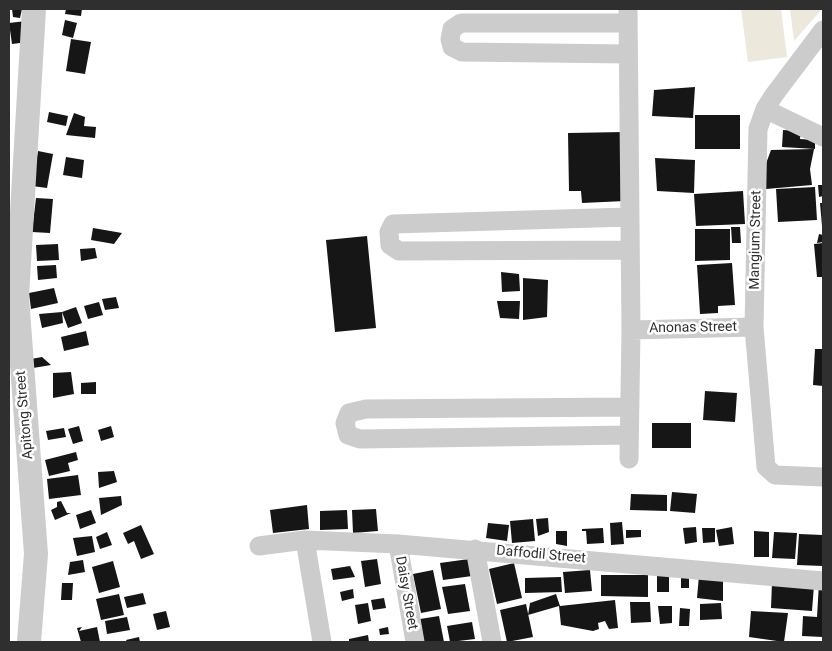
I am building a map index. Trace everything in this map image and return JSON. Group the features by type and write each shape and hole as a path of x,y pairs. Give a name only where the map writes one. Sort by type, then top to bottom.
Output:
{"street":[{"name":"Apitong Street","path":"29,642 36,554 17,297 34,9"},
{"path":"628,54 462,52 452,47 450,39 452,29 461,23 628,16 629,217 632,330 629,459"},
{"name":"Mangium Street","path":"823,30 765,109 758,129 754,327 767,470 775,475 823,477"},
{"path":"765,109 823,137"},
{"path":"629,217 393,224 389,232 390,244 399,251 630,250"},
{"name":"Anonas Street","path":"632,330 754,327"},
{"path":"629,435 360,439 348,435 345,423 349,413 366,409 630,407"},
{"path":"305,540 322,642"},
{"name":"Daffodil Street","path":"259,546 305,540 398,544 475,549 823,581"},
{"name":"Daisy Street","path":"398,544 415,642"},
{"path":"475,549 492,642"}],"shaded area":[{"path":"741,9 781,9 787,57 748,62"},
{"path":"790,9 822,9 794,41"}],"building":[{"path":"12,9 22,9 20,18 13,17"},
{"path":"66,9 82,9 81,16 65,14"},
{"path":"65,20 77,23 73,38 62,35"},
{"path":"26,21 28,42 12,44 9,23"},
{"path":"71,39 91,42 85,74 66,71"},
{"path":"695,87 693,118 652,116 654,90"},
{"path":"49,112 68,116 66,126 47,122"},
{"path":"74,113 85,117 84,126 96,127 95,138 66,135"},
{"path":"695,115 740,115 740,149 695,149"},
{"path":"783,130 801,131 800,139 815,140 815,149 782,147"},
{"path":"624,132 625,201 582,203 581,191 569,191 568,133"},
{"path":"814,149 810,169 812,185 766,189 764,169 771,150"},
{"path":"38,151 53,154 47,188 32,186"},
{"path":"66,157 84,160 82,178 63,175"},
{"path":"655,158 695,160 694,193 657,191"},
{"path":"818,185 823,185 823,196 819,197"},
{"path":"815,187 817,220 778,222 776,189"},
{"path":"743,191 745,224 696,226 694,194"},
{"path":"36,198 53,199 50,233 32,232"},
{"path":"820,203 823,203 823,226 822,226"},
{"path":"731,227 740,227 741,243 732,243"},
{"path":"93,228 122,233 114,244 91,240"},
{"path":"695,229 730,229 730,260 695,261"},
{"path":"819,234 823,235 823,242 817,243"},
{"path":"367,236 376,328 335,332 326,240"},
{"path":"823,243 823,277 817,277 814,244"},
{"path":"58,244 59,260 37,261 36,245"},
{"path":"95,248 97,258 81,261 80,249"},
{"path":"732,263 735,305 718,306 718,313 700,314 697,265"},
{"path":"56,265 57,278 38,280 37,266"},
{"path":"501,272 519,274 520,291 502,292"},
{"path":"523,278 548,280 547,317 523,320"},
{"path":"54,288 58,303 31,309 29,293"},
{"path":"116,297 119,308 105,310 102,299"},
{"path":"497,301 520,301 519,319 500,318"},
{"path":"99,302 103,315 88,319 84,306"},
{"path":"76,307 82,323 68,328 62,312"},
{"path":"62,312 63,323 42,328 39,314"},
{"path":"86,331 89,345 64,351 61,337"},
{"path":"815,349 823,349 823,386 813,385"},
{"path":"42,357 51,365 33,368 31,359"},
{"path":"71,372 74,394 53,398 53,373"},
{"path":"96,382 96,394 81,394 81,383"},
{"path":"705,391 737,393 735,422 703,420"},
{"path":"652,423 691,423 691,448 652,448"},
{"path":"79,426 83,441 73,444 68,429"},
{"path":"111,426 114,437 101,441 98,430"},
{"path":"64,428 66,437 48,440 46,431"},
{"path":"76,452 78,460 68,463 70,471 49,476 45,460"},
{"path":"114,471 117,482 99,488 98,472"},
{"path":"78,475 81,495 49,499 47,479"},
{"path":"672,492 697,494 695,513 670,511"},
{"path":"631,494 667,495 667,511 630,510"},
{"path":"121,496 122,505 101,515 99,498"},
{"path":"61,501 67,513 71,513 55,520 51,510 57,507 57,502"},
{"path":"307,505 309,529 273,533 270,510"},
{"path":"376,509 378,531 353,533 352,510"},
{"path":"91,510 96,523 80,529 76,515"},
{"path":"347,510 348,529 320,530 320,511"},
{"path":"548,518 549,532 538,536 536,519"},
{"path":"533,519 535,541 512,543 510,521"},
{"path":"622,522 624,544 611,545 610,523"},
{"path":"488,523 509,525 507,541 486,538"},
{"path":"141,525 154,554 141,559 134,541 128,544 123,533"},
{"path":"696,527 697,542 685,544 683,528"},
{"path":"732,527 734,544 719,546 716,530"},
{"path":"603,528 604,543 587,544 586,531 582,531 582,529"},
{"path":"702,528 715,528 715,542 703,543"},
{"path":"626,530 641,530 641,537 626,538"},
{"path":"556,531 567,531 567,546 556,544"},
{"path":"754,531 769,532 769,557 754,557"},
{"path":"107,532 112,545 100,549 96,537"},
{"path":"774,532 797,533 795,559 772,558"},
{"path":"799,534 823,535 823,566 797,565"},
{"path":"92,536 95,552 77,556 73,538"},
{"path":"377,559 381,584 365,587 361,561"},
{"path":"469,559 472,576 443,580 440,563"},
{"path":"83,560 85,572 68,575 70,562"},
{"path":"113,561 120,587 99,593 92,567"},
{"path":"514,563 522,598 497,604 489,569"},
{"path":"350,566 355,577 333,580 331,569"},
{"path":"433,570 441,609 421,613 413,574"},
{"path":"590,570 592,591 565,593 563,572"},
{"path":"681,573 689,573 689,588 681,588"},
{"path":"657,574 669,574 669,592 657,592"},
{"path":"601,575 648,575 648,597 601,596"},
{"path":"699,575 723,577 723,601 697,598"},
{"path":"561,577 562,592 525,593 525,578"},
{"path":"772,582 814,585 812,611 771,608"},
{"path":"62,583 73,583 72,600 61,600"},
{"path":"819,583 823,584 823,637 802,636 803,616 817,617"},
{"path":"465,584 470,611 448,614 442,587"},
{"path":"353,589 354,598 342,601 340,592"},
{"path":"143,593 146,604 127,608 124,597"},
{"path":"119,594 124,615 101,620 96,599"},
{"path":"556,594 560,606 615,600 618,628 609,629 605,621 598,623 599,629 593,631 561,625 559,606 528,615 530,603"},
{"path":"384,598 386,608 373,610 371,600"},
{"path":"630,602 650,602 651,622 631,623"},
{"path":"368,603 371,621 358,624 355,605"},
{"path":"721,603 722,619 700,620 700,604"},
{"path":"526,604 533,637 507,642 500,610"},
{"path":"658,606 672,606 672,623 660,624"},
{"path":"680,608 690,609 689,626 679,626"},
{"path":"166,611 170,627 157,630 153,614"},
{"path":"751,611 788,613 784,642 749,637"},
{"path":"439,616 444,642 424,642 420,619"},
{"path":"127,617 130,630 107,634 105,621"},
{"path":"472,622 475,639 450,642 447,626"},
{"path":"82,627 79,631 97,627 100,642 81,642 77,628"},
{"path":"388,627 389,634 380,635 379,629"},
{"path":"368,635 369,642 349,642 349,639"},
{"path":"139,637 140,642 127,642 126,640"}]}
